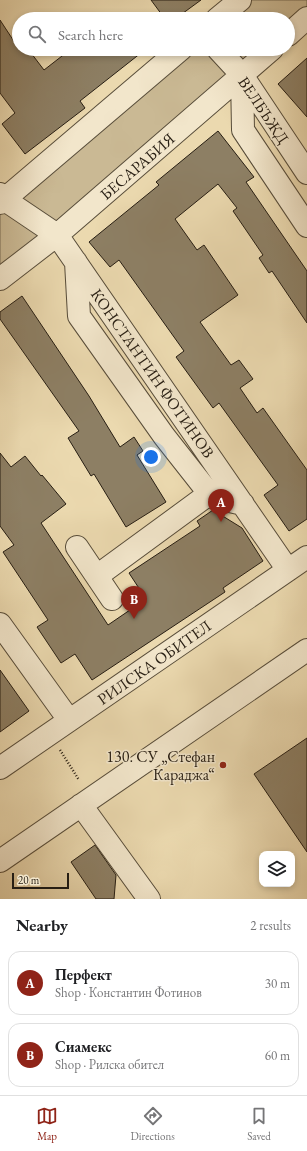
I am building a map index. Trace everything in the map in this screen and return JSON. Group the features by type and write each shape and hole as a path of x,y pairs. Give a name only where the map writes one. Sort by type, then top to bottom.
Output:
{"street":[{"path":"225,12 240,0"},
{"path":"295,29 307,18"},
{"path":"2,199 173,56"},
{"name":"ВЕЛБЪЖД","path":"224,56 242,75 307,173"},
{"name":"БЕСАРАБИЯ","path":"0,279 57,235 264,56"},
{"path":"242,75 243,130 307,226"},
{"name":"КОНСТАНТИН ФОТИНОВ","path":"2,199 57,235 288,570"},
{"path":"76,262 79,316 164,436 209,494 212,497 243,504"},
{"path":"97,576 209,494"},
{"path":"77,547 112,599"},
{"name":"РИЛСКА ОБИТЕЛ","path":"0,768 307,557"},
{"path":"0,624 69,720"},
{"path":"0,862 306,652"},
{"path":"81,805 149,899"}],"path":[{"path":"58,747 80,780"}],"shaded area":[{"path":"240,0 307,0 307,18 295,29 295,12 225,12"},
{"path":"173,56 264,56 0,279 0,203"}],"building":[{"path":"151,0 201,0 185,12 160,12"},
{"path":"0,20 12,38 12,56 33,56 44,70 62,56 137,56 80,101 85,108 25,154 2,124 15,113 0,93"},
{"path":"307,58 307,117 278,84"},
{"path":"218,131 254,177 246,182 307,271 307,323 272,271 269,273 259,258 263,255 233,211 237,208 218,184 175,219 197,250 204,245 238,295 200,322 231,365 239,360 253,379 240,388 257,413 263,408 307,470 307,519 289,531 264,495 278,485 219,403 213,408 176,357 184,351 119,260 110,267 89,242 159,185 156,182"},
{"path":"22,296 89,396 120,447 134,437 143,451 137,455 166,502 126,527 94,474 91,476 68,438 79,431 0,319 0,312"},
{"path":"0,453 11,467 25,456 66,504 41,523 108,625 146,599 129,573 200,526 197,521 213,510 242,528 263,561 223,588 225,592 92,680 75,654 61,663 37,627 48,620 3,552 14,545 0,526"},
{"path":"0,670 29,711 0,732"},
{"path":"307,738 307,852 254,774"},
{"path":"95,845 116,875 114,899 96,899 71,862"}],"place":[{"name":"Перфект","path":"221,522"},
{"name":"Сиамекс","path":"134,619"},
{"name":"130. СУ „Стефан Караджа“","path":"223,765"}]}
